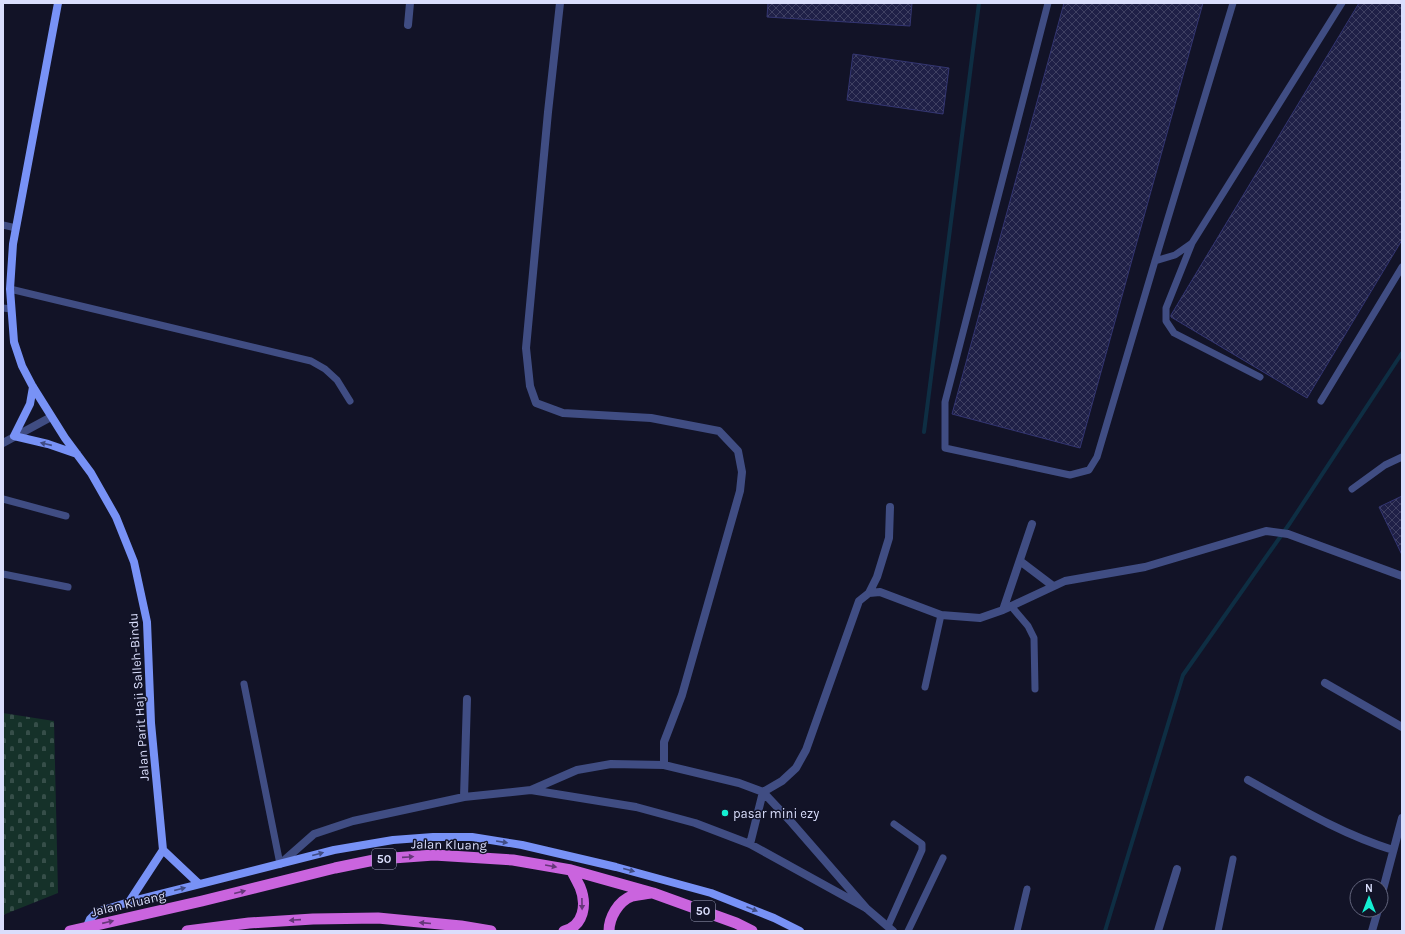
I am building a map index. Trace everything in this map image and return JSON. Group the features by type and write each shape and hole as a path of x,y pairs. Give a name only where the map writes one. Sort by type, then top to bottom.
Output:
{"highway":[{"name":"Jalan Kluang","path":"70,931 202,901 335,868 379,859 434,855 513,860 571,870 653,893 736,923 752,931"},
{"path":"564,931 570,929 580,920 584,904 580,887 571,870"},
{"path":"609,931 611,918 619,904 630,897 653,893"},
{"path":"187,931 256,923 313,919 378,918 461,926 491,931"}],"main road":[{"name":"Jalan Parit Haji Salleh-Bindu","path":"58,3 13,244 10,289 7,308 14,342 22,366 51,417 91,473 116,517 134,562 147,622 151,723 163,850"},
{"path":"33,387 30,404 14,436 48,444 77,454"},
{"path":"87,926 90,919 97,912 129,902 334,850 393,840 433,837 472,837 522,845 616,867 711,893 774,918 800,931"},
{"path":"129,902 163,850 198,884"}],"street":[{"path":"408,25 410,3"},
{"path":"560,3 547,120 526,348 530,386 536,403 563,413 651,418 719,431 738,451 742,472 740,491 682,694 664,742 664,765"},
{"path":"3,443 51,417"},
{"path":"870,593 877,577 888,538 890,507"},
{"path":"1004,610 1032,524"},
{"path":"750,844 763,792 782,781 796,768 802,756 859,601 870,593 880,592 941,614 980,618 1004,610 1065,580 1145,567 1266,531 1288,534 1402,576"},
{"path":"1020,561 1054,586"},
{"path":"1325,683 1402,727"},
{"path":"464,797 467,699"},
{"path":"531,790 577,770 611,764 664,765 739,783 763,792 866,908"},
{"path":"1248,780 1345,833 1393,850"},
{"path":"280,864 314,834 353,821 464,797 531,790 636,807 695,823 750,844 866,908 891,928"},
{"path":"1386,878 1402,818"},
{"path":"1158,931 1177,869"},
{"path":"1372,931 1376,918"}],"lane":[{"path":"1048,3 945,402 945,448 1070,475 1089,470 1097,457 1154,261 1233,3"},
{"path":"1260,377 1174,333 1166,321 1166,308 1192,243 1342,3"},
{"path":"3,225 16,228"},
{"path":"1154,261 1175,255 1192,243"},
{"path":"1321,401 1402,267"},
{"path":"10,289 311,361 325,369 337,380 350,401"},
{"path":"1352,489 1386,465 1402,457"},
{"path":"3,499 66,516"},
{"path":"3,574 68,587"},
{"path":"1012,606 1028,626 1034,638 1035,689"},
{"path":"925,687 941,614"},
{"path":"244,684 280,864"},
{"path":"891,928 922,850 922,844 894,824"},
{"path":"908,931 943,858"},
{"path":"1218,931 1233,859"},
{"path":"1017,931 1027,889"}],"green space":[{"path":"3,713 54,721 58,893 3,915"}],"building":[{"path":"768,3 912,3 910,26 767,17"},
{"path":"1064,3 1203,3 1080,448 952,414"},
{"path":"1359,3 1402,3 1402,240 1307,398 1171,317 1171,315"},
{"path":"853,54 949,68 943,114 847,100"},
{"path":"1402,496 1402,555 1379,507"}],"waterway":[{"path":"924,432 979,3"},
{"path":"1105,931 1183,675 1290,523 1402,353"}],"place":[{"name":"pasar mini ezy","path":"725,813"}]}
